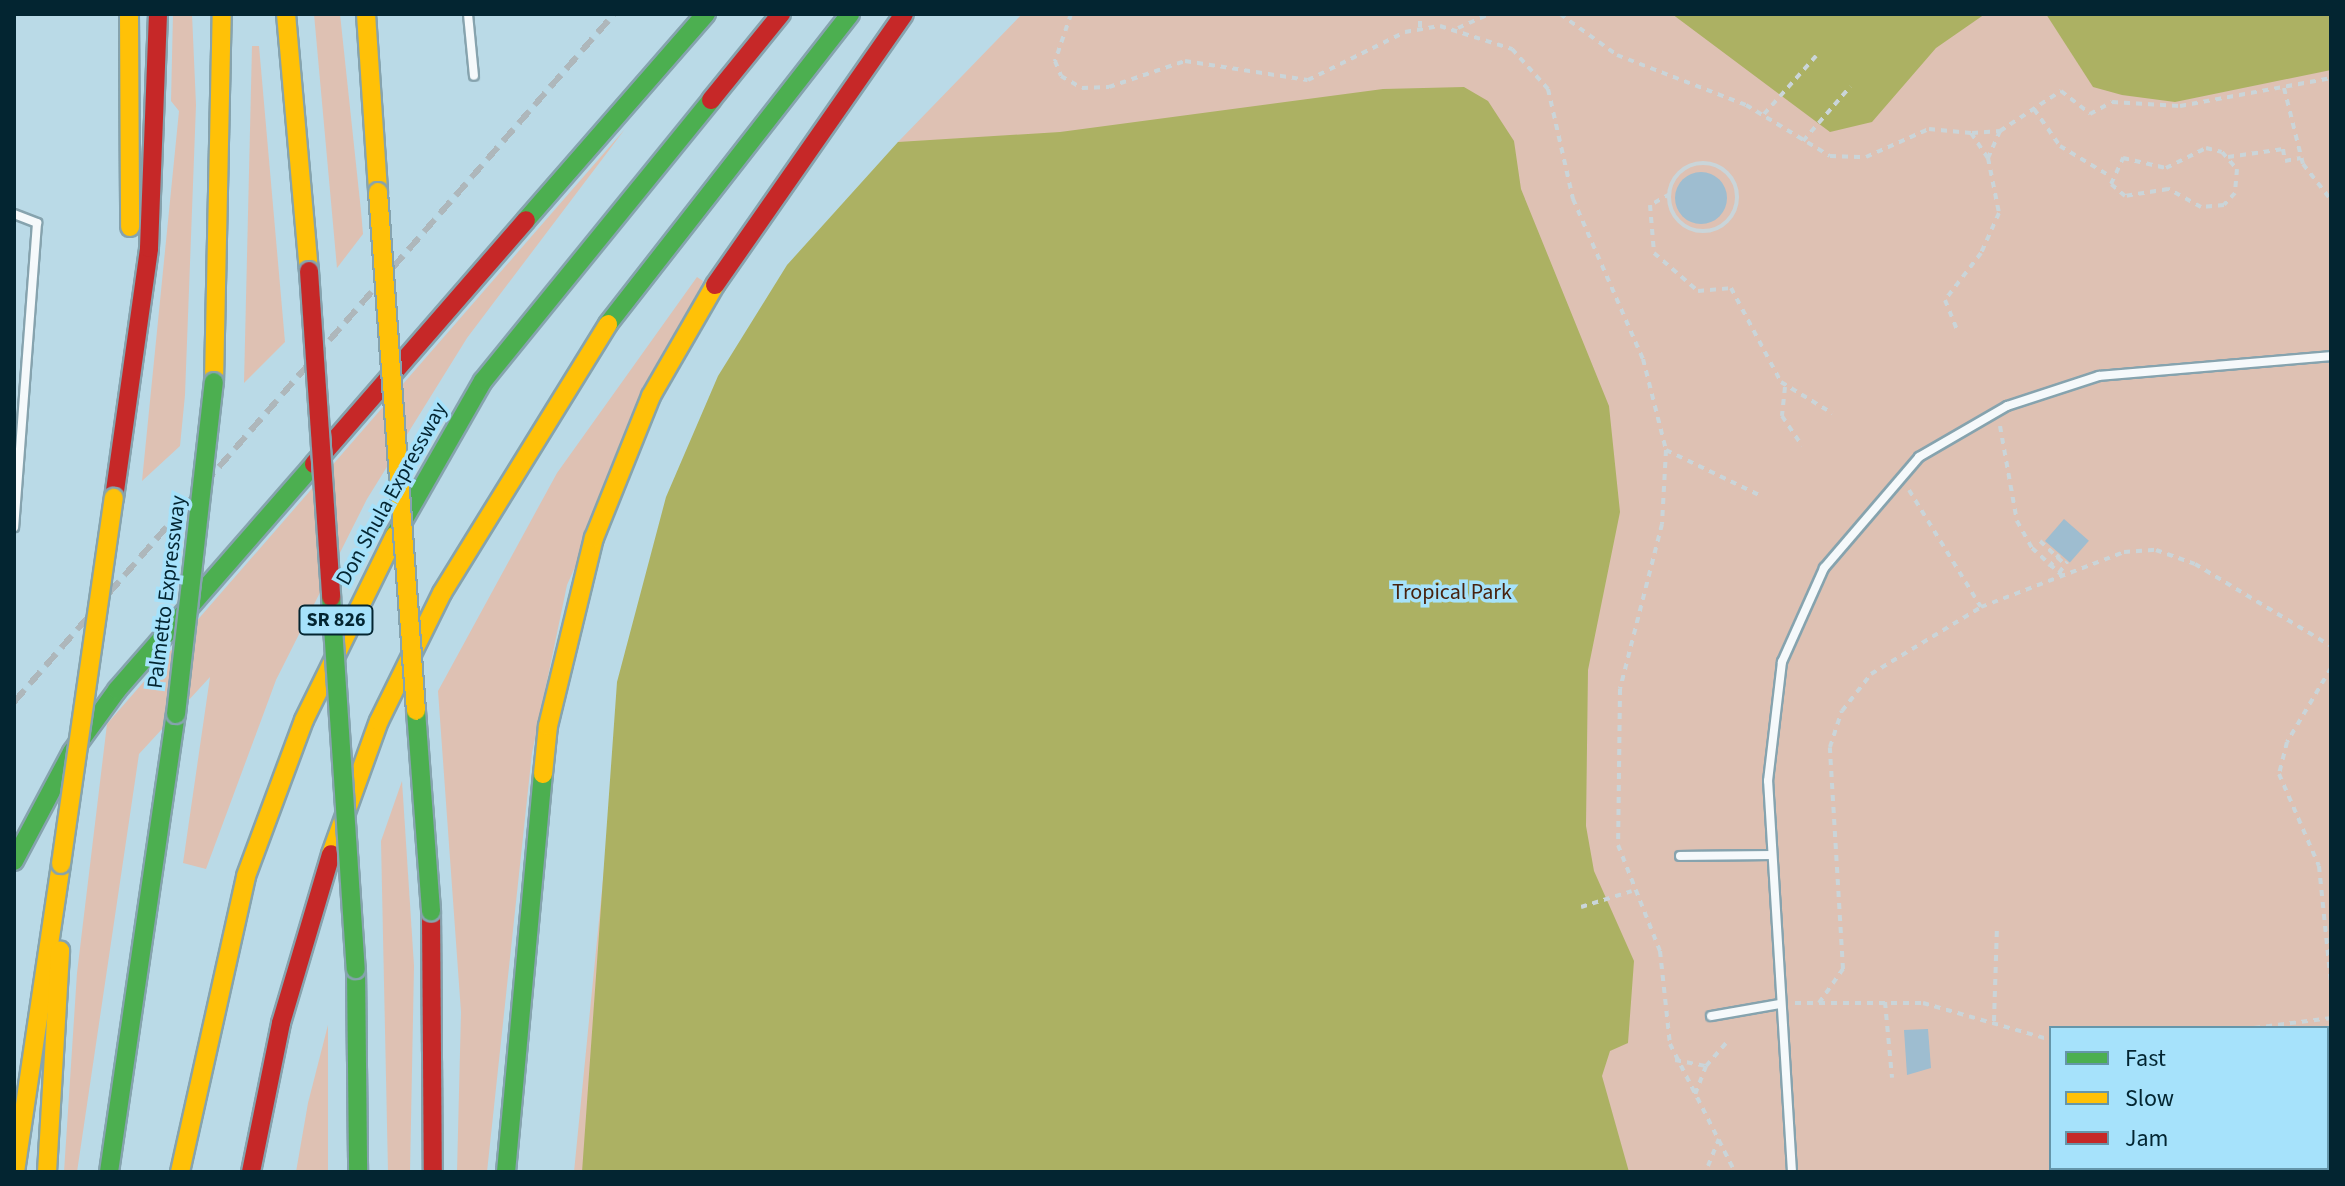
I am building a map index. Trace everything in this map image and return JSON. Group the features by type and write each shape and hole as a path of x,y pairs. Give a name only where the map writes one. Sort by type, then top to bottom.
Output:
{"highway":[{"path":"129,14 137,316"},
{"path":"15,1172 41,959 56,908 149,248 158,14"},
{"name":"Palmetto Expressway","path":"109,1172 176,714 214,382 222,14"},
{"name":"SR 826","path":"286,14 309,271 356,969 358,1172"},
{"path":"366,14 431,911 433,1172"},
{"path":"14,861 72,752 117,690 706,14"},
{"name":"Don Shula Expressway","path":"180,1172 246,876 304,720 372,576 483,381 781,14"},
{"path":"251,1172 281,1023 324,874 379,721 442,593 586,352 850,14"},
{"path":"506,1172 548,726 594,538 651,396 698,310 904,14"},
{"path":"47,1172 60,958 56,908"}],"lane":[{"path":"468,14 474,76"},
{"path":"14,214 37,223 14,527"},
{"path":"1792,1172 1769,855 1771,743 1785,648 1824,568 1909,465 1985,416 2079,381 2331,356"},
{"path":"1680,856 1769,855"},
{"path":"1711,1016 1780,1004"}],"path":[{"path":"1071,14 1055,45 1055,66 1069,82 1092,89 1185,61 1308,80 1420,27 1456,29 1512,49 1548,89 1573,199 1648,372 1666,450 1662,524 1620,689 1615,821 1632,890 1660,951 1675,1060 1735,1172"},
{"path":"1420,14 1420,27"},
{"path":"1456,29 1490,14"},
{"path":"1560,14 1632,62 1763,114 1803,141 1855,159 1929,129 1971,133 2000,131 2061,91 2090,114 2112,102 2164,108 2331,78"},
{"path":"1763,114 1816,56"},
{"path":"1803,141 1850,87"},
{"path":"2284,88 2301,158 2331,200"},
{"path":"2034,109 2066,151 2110,176 2125,196 2168,189 2218,207 2237,188 2228,157"},
{"path":"1988,158 2000,131"},
{"path":"1958,333 1945,300 1981,253 1999,213 1988,158 1971,133"},
{"path":"2110,176 2128,157 2162,168 2206,148 2228,157 2283,149 2285,161 2301,158"},
{"path":"1670,194 1670,213 1692,231 1719,229 1736,208 1735,180 1715,163 1688,165 1670,194 1650,205 1654,253 1698,291 1731,288 1785,387 1832,413"},
{"path":"1785,387 1782,416 1802,446"},
{"path":"1999,424 2013,512 2049,567 2066,579"},
{"path":"1666,450 1761,496"},
{"path":"1906,485 1981,607"},
{"path":"2040,541 2066,563 2059,573"},
{"path":"1819,1003 1843,969 1830,747 1842,711 1871,674 1981,607 2066,579 2124,552 2166,552 2331,646"},
{"path":"2049,567 2058,556"},
{"path":"2331,668 2287,742 2279,774 2319,866 2331,984"},
{"path":"1581,907 1632,890"},
{"path":"1994,1021 1997,927"},
{"path":"1885,1002 1892,1078"},
{"path":"1780,1004 1885,1002 1994,1021 2049,1039"},
{"path":"2269,1026 2331,1018"},
{"path":"1694,1097 1706,1066 1728,1041"},
{"path":"1675,1060 1706,1066"},
{"path":"1708,1166 1719,1139"}],"green space":[{"path":"173,14 192,14 196,105 185,395 180,446 142,481 179,111 171,101"},
{"path":"314,14 340,14 361,211 363,234 337,268"},
{"name":"Tropical Park","path":"1022,14 2331,14 2331,1172 574,1172 626,648 898,142"},
{"path":"252,46 259,46 285,342 244,383"},
{"path":"625,129 467,338 367,499 276,680 206,869 183,863 210,677 139,754 77,1172 64,1172 77,973 107,724"},
{"path":"697,277 703,281 567,585 532,753 487,1172 457,1172 461,1012 438,691 557,473"},
{"path":"402,781 414,966 410,1172 388,1172 381,841"},
{"path":"328,1025 328,1172 296,1172 308,1103"}],"shaded area":[{"path":"1672,14 1985,14 1936,48 1872,122 1830,132"},
{"path":"2046,14 2331,14 2331,70 2175,102 2122,95 2093,87"},
{"path":"1464,87 1488,101 1514,141 1521,189 1609,406 1620,512 1588,670 1586,826 1594,871 1634,961 1628,1043 1610,1051 1602,1076 1629,1172 582,1172 617,682 666,497 718,376 787,265 898,142 1060,132 1383,89"}],"building":[{"path":"1701,172 1719,180 1727,198 1719,216 1701,224 1683,216 1675,198 1683,180"},
{"path":"2064,519 2089,541 2070,563 2045,541"},
{"path":"1928,1029 1931,1068 1907,1075 1904,1030"}],"railway":[{"path":"14,702 614,14"}],"traffic: fast":[{"path":"526,220 706,14"},
{"path":"608,324 850,14"},
{"path":"395,535 483,381 711,100"},
{"path":"176,714 214,382"},
{"path":"14,861 72,752 117,690 314,464"},
{"path":"331,597 356,969"},
{"path":"416,711 431,911"},
{"path":"109,1172 176,714"},
{"path":"506,1172 543,774"},
{"path":"356,969 358,1172"}],"traffic: slow":[{"path":"129,14 130,227"},
{"path":"214,382 222,14"},
{"path":"286,14 309,271"},
{"path":"366,14 378,192"},
{"path":"378,192 416,711"},
{"path":"543,774 548,726 594,538 651,396 715,285"},
{"path":"331,854 379,721 442,593 608,324"},
{"path":"61,864 114,498"},
{"path":"180,1172 246,876 304,720 395,535"},
{"path":"15,1172 61,864"},
{"path":"47,1172 60,950"}],"traffic: jam":[{"path":"114,498 149,248 158,14"},
{"path":"711,100 781,14"},
{"path":"715,285 904,14"},
{"path":"314,464 526,220"},
{"path":"309,271 331,597"},
{"path":"251,1172 281,1023 331,854"},
{"path":"431,911 433,1172"}]}
